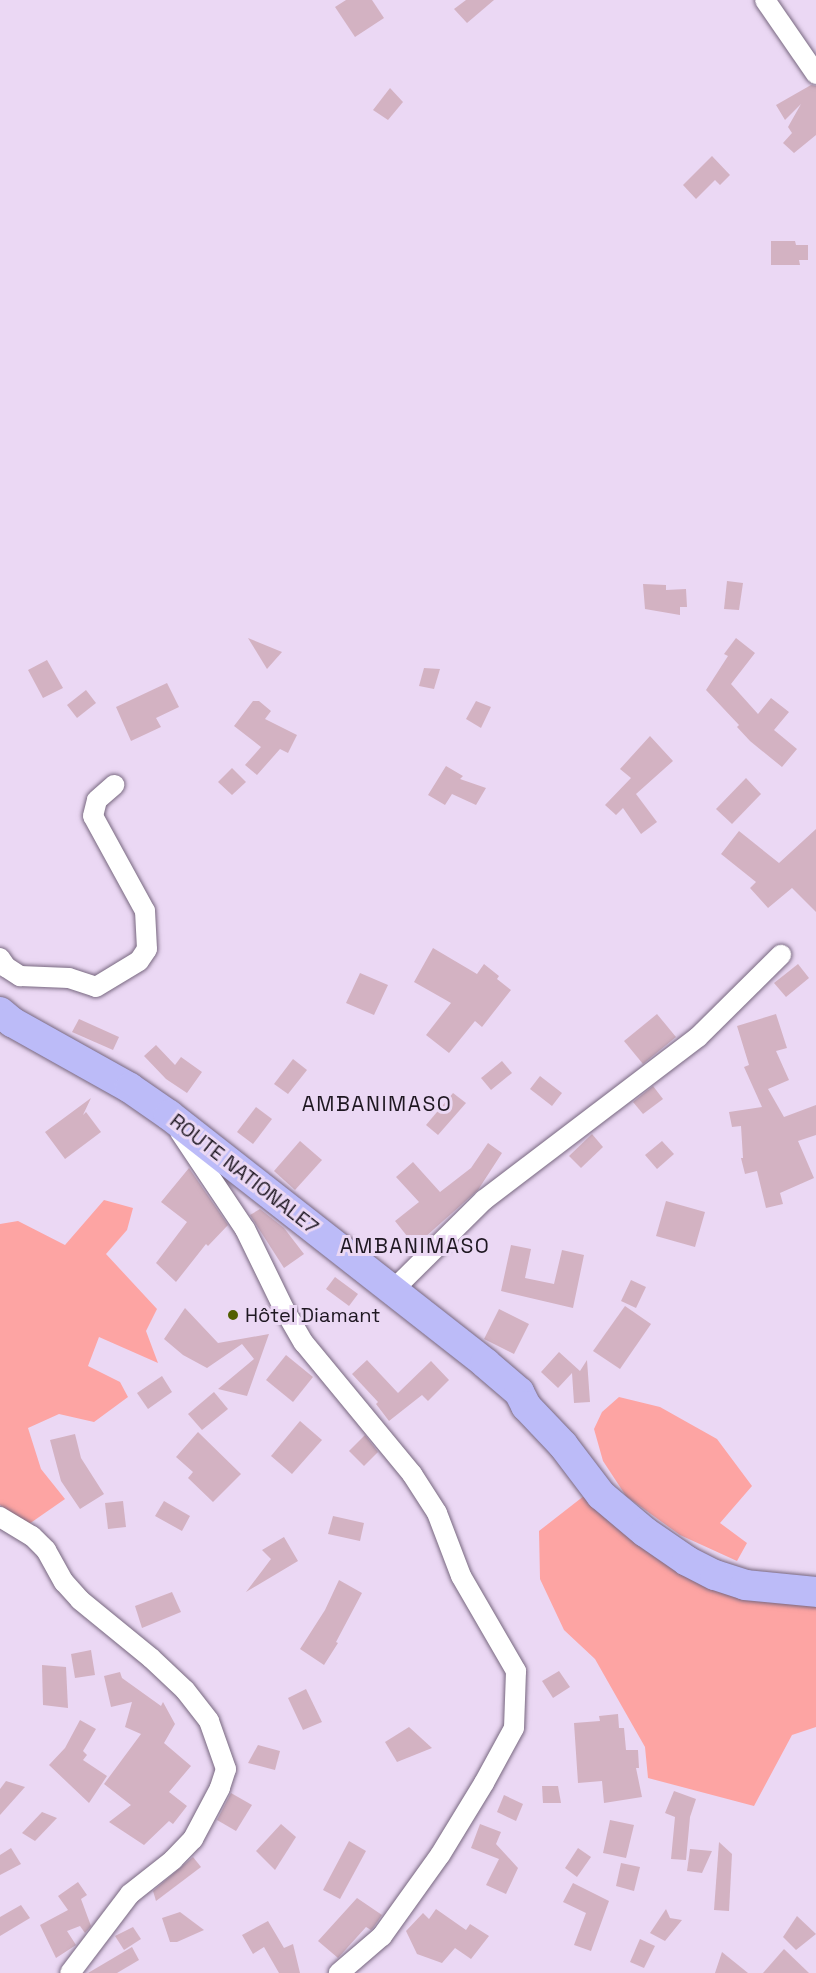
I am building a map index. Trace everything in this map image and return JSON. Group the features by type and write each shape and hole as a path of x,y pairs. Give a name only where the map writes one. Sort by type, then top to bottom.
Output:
{"main road":[{"name":"ROUTE NATIONALE7","path":"0,1012 12,1022 130,1088 169,1115 393,1290 519,1392 526,1406 563,1445 601,1495 645,1532 687,1561 715,1575 745,1585 816,1592"}],"street":[{"path":"765,0 816,74"},
{"path":"0,958 6,967 20,976 69,978 96,987 139,961 147,949 145,911 93,816 97,800 114,785"},
{"path":"393,1290 484,1200 698,1037 781,955"},
{"path":"169,1115 245,1229 284,1309 304,1343 412,1474 437,1513 461,1576 516,1671 514,1728 484,1783 440,1855 382,1936 339,1973"},
{"path":"0,1517 32,1536 46,1550 64,1582 80,1600 151,1658 185,1690 209,1721 226,1769 220,1788 193,1839 173,1860 130,1894 70,1973"}],"shaded area":[{"path":"104,1200 133,1208 127,1230 106,1254 157,1309 146,1331 158,1363 99,1337 88,1366 120,1382 128,1397 94,1422 59,1414 28,1428 41,1469 65,1499 29,1524 0,1505 0,1224 18,1221 65,1245"},
{"path":"619,1397 660,1407 717,1439 752,1486 720,1523 747,1543 737,1561 680,1535 626,1496 603,1461 594,1429 602,1412"},
{"path":"589,1492 665,1557 816,1596 816,1727 792,1735 754,1806 648,1778 645,1747 595,1659 564,1630 540,1579 539,1531"}],"building":[{"path":"346,0 372,0 384,18 355,37 335,7"},
{"path":"466,0 494,0 467,23 454,9"},
{"path":"811,85 816,86 816,135 794,153 783,143 792,133 788,127 801,104 785,120 776,105"},
{"path":"390,88 403,102 388,120 373,110"},
{"path":"712,156 730,175 720,185 715,180 696,199 683,185"},
{"path":"771,241 795,241 796,245 808,245 808,260 799,260 800,265 771,265"},
{"path":"727,581 743,583 739,610 724,609"},
{"path":"643,584 666,585 666,590 686,589 687,607 680,607 680,615 645,609"},
{"path":"248,638 282,652 267,669"},
{"path":"736,638 755,653 731,684 758,714 771,698 789,712 774,730 797,749 782,767 750,741 737,727 739,725 706,690 728,656 724,654"},
{"path":"47,660 63,688 43,698 28,670"},
{"path":"424,668 440,669 434,689 419,686"},
{"path":"167,683 179,707 156,718 161,727 131,741 116,707"},
{"path":"86,690 96,703 77,718 67,705"},
{"path":"253,701 259,701 271,711 265,719 297,735 288,753 280,749 257,775 245,765 261,747 234,726"},
{"path":"476,701 491,707 481,728 466,719"},
{"path":"650,736 673,761 636,794 657,822 641,834 623,808 616,815 605,805 631,778 620,769"},
{"path":"446,766 463,776 460,779 486,788 476,805 452,794 445,805 428,795"},
{"path":"232,768 246,782 232,795 218,782"},
{"path":"746,778 761,794 732,824 716,809"},
{"path":"816,829 816,912 792,888 768,908 750,888 756,882 721,854 739,831 779,863"},
{"path":"433,948 477,974 484,964 511,990 482,1027 475,1021 449,1053 426,1035 451,1003 414,982"},
{"path":"798,964 809,978 786,997 774,983"},
{"path":"360,973 388,985 374,1015 346,1003"},
{"path":"657,1014 676,1037 643,1064 624,1041"},
{"path":"776,1014 787,1048 776,1051 789,1080 768,1089 784,1117 816,1105 816,1135 798,1141 814,1178 780,1193 783,1204 766,1208 757,1171 745,1174 741,1158 743,1158 741,1126 732,1127 729,1112 762,1107 744,1067 749,1065 737,1026"},
{"path":"79,1019 119,1037 113,1050 72,1032"},
{"path":"156,1045 175,1065 181,1057 202,1072 187,1093 166,1079 144,1056"},
{"path":"293,1059 307,1070 288,1094 274,1084"},
{"path":"502,1061 512,1073 491,1090 481,1078"},
{"path":"540,1076 562,1093 552,1106 530,1089"},
{"path":"653,1086 663,1099 643,1114 633,1102"},
{"path":"453,1093 466,1103 438,1135 426,1125"},
{"path":"91,1098 83,1115 86,1112 101,1132 65,1159 45,1132"},
{"path":"256,1107 272,1119 253,1144 237,1132"},
{"path":"592,1134 603,1147 581,1168 569,1156"},
{"path":"300,1141 322,1160 295,1190 274,1171"},
{"path":"662,1141 674,1154 657,1169 645,1155"},
{"path":"488,1143 502,1153 478,1190 415,1246 395,1221 419,1202 396,1177 413,1162 440,1192 471,1168"},
{"path":"189,1168 228,1225 208,1246 206,1244 176,1282 156,1263 187,1222 161,1202"},
{"path":"666,1201 705,1212 695,1247 656,1236"},
{"path":"260,1209 284,1228 304,1254 284,1268 250,1215"},
{"path":"511,1245 531,1249 525,1278 554,1284 562,1250 584,1255 573,1308 501,1291"},
{"path":"335,1277 358,1294 349,1306 326,1289"},
{"path":"631,1280 646,1287 636,1308 621,1301"},
{"path":"625,1306 651,1324 620,1369 593,1351"},
{"path":"185,1308 218,1343 269,1334 247,1396 218,1389 254,1359 242,1344 207,1368 183,1355 164,1339"},
{"path":"499,1309 529,1324 514,1354 484,1339"},
{"path":"559,1352 580,1371 587,1360 590,1402 574,1403 572,1373 558,1388 541,1372"},
{"path":"286,1355 313,1377 293,1402 266,1380"},
{"path":"367,1360 398,1393 431,1361 449,1380 428,1401 422,1395 389,1421 376,1404 378,1402 352,1374"},
{"path":"162,1376 172,1392 148,1409 137,1393"},
{"path":"214,1392 228,1409 202,1430 188,1414"},
{"path":"300,1421 322,1440 292,1474 271,1456"},
{"path":"198,1432 241,1474 213,1502 188,1478 193,1472 176,1457"},
{"path":"75,1434 81,1458 104,1494 80,1509 61,1481 50,1440"},
{"path":"365,1435 378,1452 364,1466 349,1451"},
{"path":"123,1501 126,1527 108,1529 105,1503"},
{"path":"164,1501 190,1516 182,1531 155,1516"},
{"path":"333,1516 364,1523 360,1541 328,1534"},
{"path":"284,1537 298,1561 246,1592 271,1559 262,1550"},
{"path":"339,1580 362,1593 336,1642 338,1643 324,1665 300,1649 325,1610"},
{"path":"172,1592 181,1612 142,1628 135,1606"},
{"path":"91,1650 95,1675 75,1678 71,1654"},
{"path":"42,1665 66,1667 68,1708 43,1705"},
{"path":"559,1671 570,1687 553,1698 542,1681"},
{"path":"120,1672 122,1678 161,1706 163,1702 175,1724 164,1743 191,1766 169,1792 187,1806 173,1824 169,1821 144,1845 109,1822 131,1805 104,1784 141,1734 125,1727 132,1702 111,1707 104,1676"},
{"path":"306,1689 322,1722 303,1730 288,1698"},
{"path":"618,1714 619,1728 624,1728 626,1750 638,1750 639,1768 636,1768 642,1797 604,1803 602,1781 578,1783 574,1723 600,1721 599,1716"},
{"path":"80,1720 96,1729 83,1751 87,1755 83,1760 107,1776 89,1803 49,1765 65,1748"},
{"path":"409,1727 432,1748 397,1762 385,1742"},
{"path":"258,1745 280,1751 275,1770 248,1763"},
{"path":"6,1781 25,1787 0,1815 0,1789"},
{"path":"542,1786 558,1786 561,1803 543,1803"},
{"path":"674,1791 696,1799 690,1817 686,1860 671,1859 675,1817 665,1813"},
{"path":"231,1793 252,1805 236,1831 217,1820"},
{"path":"504,1795 523,1804 516,1821 497,1812"},
{"path":"42,1812 57,1818 35,1841 22,1833"},
{"path":"610,1820 634,1825 626,1858 603,1853"},
{"path":"281,1824 296,1837 275,1870 256,1851"},
{"path":"480,1824 501,1832 496,1844 518,1868 506,1894 486,1885 499,1859 471,1848"},
{"path":"349,1841 366,1851 340,1899 323,1890"},
{"path":"719,1842 732,1854 729,1911 714,1910"},
{"path":"11,1848 21,1864 0,1875 0,1855"},
{"path":"578,1848 591,1857 577,1877 565,1868"},
{"path":"690,1849 712,1851 702,1873 687,1871"},
{"path":"193,1857 201,1867 156,1901 153,1891"},
{"path":"621,1863 640,1867 634,1891 616,1886"},
{"path":"78,1882 87,1895 81,1899 91,1926 85,1933 80,1926 67,1931 76,1945 56,1958 40,1925 68,1910 58,1896"},
{"path":"573,1883 609,1901 591,1951 574,1945 586,1913 563,1902"},
{"path":"357,1898 382,1915 371,1930 366,1927 338,1958 318,1941"},
{"path":"21,1905 30,1918 0,1936 0,1917"},
{"path":"436,1909 466,1930 470,1924 489,1936 471,1959 455,1948 442,1963 417,1954 406,1931 423,1913 429,1919"},
{"path":"666,1909 670,1918 682,1920 665,1941 650,1933"},
{"path":"180,1912 204,1930 177,1942 170,1942 162,1918"},
{"path":"797,1916 816,1934 796,1950 783,1937"},
{"path":"268,1921 284,1948 293,1944 300,1973 279,1973 264,1947 253,1954 242,1935"},
{"path":"133,1927 141,1939 124,1950 115,1936"},
{"path":"640,1939 655,1946 644,1968 630,1962"},
{"path":"132,1947 139,1960 117,1973 88,1973"},
{"path":"784,1949 809,1973 763,1973"},
{"path":"722,1952 748,1973 715,1973"}],"place":[{"name":"Hôtel Diamant","path":"233,1315"}],"district":[{"name":"AMBANIMASO","path":"377,1104"},
{"name":"AMBANIMASO","path":"415,1246"}]}
